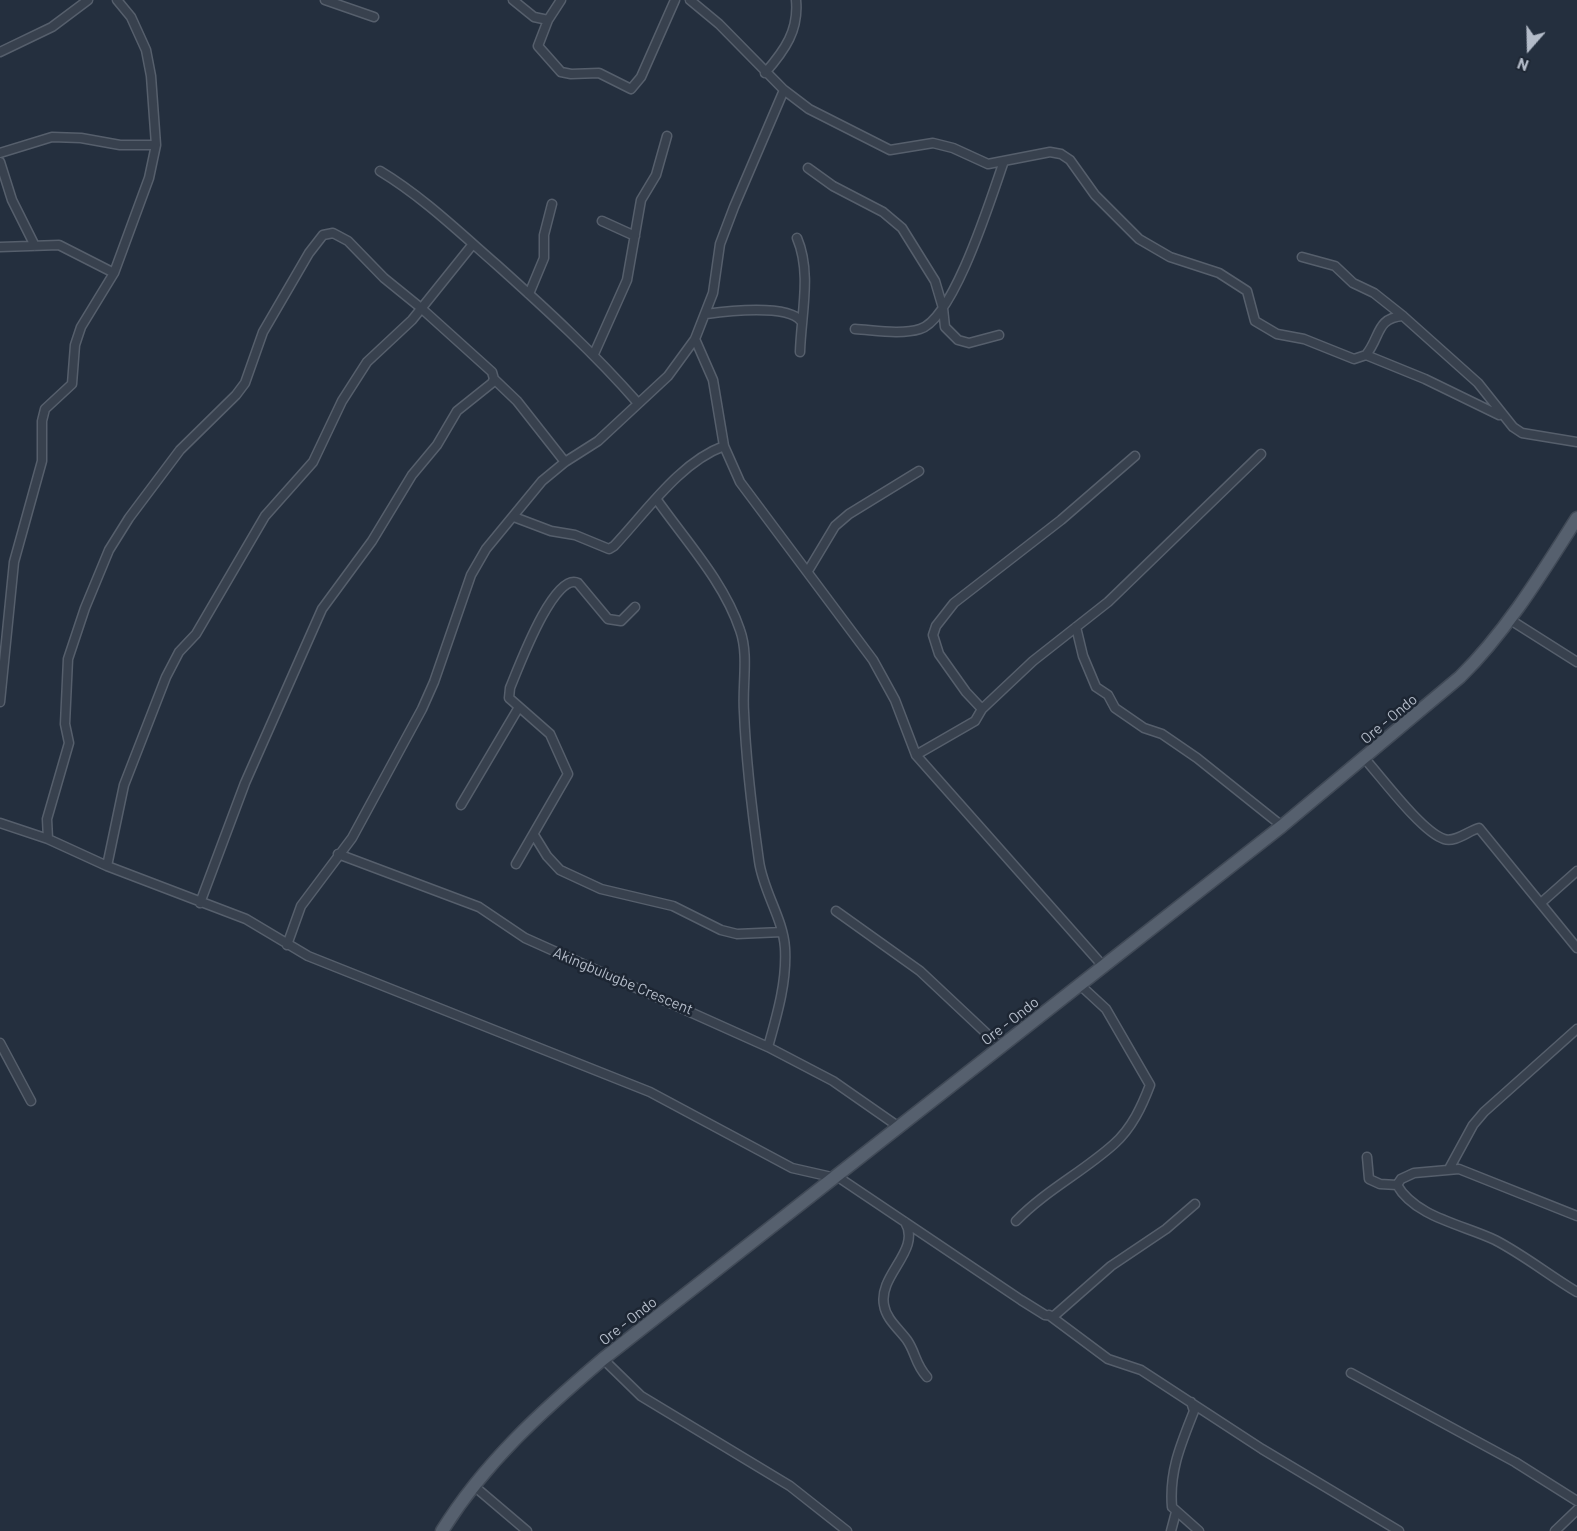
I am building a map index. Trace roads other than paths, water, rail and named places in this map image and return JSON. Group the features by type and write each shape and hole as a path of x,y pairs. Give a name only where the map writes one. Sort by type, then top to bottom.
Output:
{"main road":[{"name":"Ore - Ondo","path":"442,1531 474,1486 539,1416 603,1359 1282,826 1365,759 1460,677 1480,658 1509,619 1577,518"}],"street":[{"path":"0,52 52,27 88,0"},
{"path":"0,702 14,562 42,461 42,421 45,409 72,384 75,345 81,327 114,273 149,178 156,146 151,76 146,50 131,17 117,0"},
{"path":"325,0 374,17"},
{"path":"513,0 534,17 548,20"},
{"path":"561,0 548,20 538,46 561,72 598,73 631,89 641,77 675,0"},
{"path":"690,0 719,24 765,73 809,109 890,150 933,143 953,148 988,164 1050,152 1061,154 1075,165 1095,195 1139,239 1170,257 1219,273 1247,291 1251,311 1263,328 1277,334 1304,339 1354,359 1366,355 1425,379 1502,416"},
{"path":"765,73 788,44 794,30 797,18 796,0"},
{"path":"287,945 301,906 352,838 422,709 434,682 471,575 486,549 542,481 565,462 598,441 637,402 668,376 694,339 706,314 718,275 720,244 784,90"},
{"path":"594,354 627,280 640,200 656,175 667,136"},
{"path":"0,153 52,137 81,138 120,145 156,146"},
{"path":"855,329 920,329 938,316 960,276 1004,161"},
{"path":"0,162 12,200 35,246"},
{"path":"808,168 833,186 883,212 902,228 935,280 943,308 945,327 958,340 969,343 999,334"},
{"path":"380,171 422,199 529,294 594,354 637,402"},
{"path":"529,294 544,258 544,235 552,204"},
{"path":"602,221 635,236"},
{"path":"48,838 47,819 69,743 65,724 68,659 85,608 109,550 180,450 236,396 245,383 263,332 309,253 323,235 333,233 341,235 384,278 492,372 494,379 517,400 565,462"},
{"path":"797,238 803,251 805,280 800,352"},
{"path":"107,866 124,785 166,677 179,652 196,634 265,516 313,462 342,401 367,362 421,308 473,244"},
{"path":"0,248 59,245 114,273"},
{"path":"1302,257 1335,266 1353,284 1374,294 1403,316 1478,383 1502,416 1522,433 1577,442"},
{"path":"706,314 755,310 790,315 801,321"},
{"path":"1366,355 1383,322 1390,317 1403,316"},
{"path":"694,339 713,380 724,446 740,482 873,660 895,700 916,755 1103,966"},
{"path":"200,903 245,783 322,609 372,540 412,475 437,445 457,411 494,379"},
{"path":"513,517 551,531 575,535 609,549 703,457 724,446"},
{"path":"916,755 975,721 982,709 1033,661 1108,602 1261,454"},
{"path":"982,709 966,692 939,654 933,635 936,626 954,603 1061,520 1134,456"},
{"path":"808,571 835,526 849,514 919,471"},
{"path":"657,500 723,595 741,632 744,656 746,764 758,854 761,872 782,932 784,975 779,1007 768,1047"},
{"path":"516,864 568,774 550,734 509,698 510,688 542,616 567,582 578,583 608,620 621,621 635,607"},
{"path":"1509,619 1577,662"},
{"path":"1076,627 1083,656 1096,687 1108,695 1114,708 1144,728 1162,734 1197,758 1282,826"},
{"path":"461,805 519,706"},
{"path":"1365,759 1426,828 1445,840 1455,839 1479,828 1490,839 1513,872 1542,902 1577,948"},
{"path":"0,823 48,838 107,866 246,919 287,945 650,1092 792,1168 837,1177 1021,1300 1049,1315 1108,1359 1141,1370 1254,1444 1399,1531"},
{"path":"534,835 547,856 560,870 601,889 673,906 721,930 737,934 782,932"},
{"name":"Akingbulugbe Crescent","path":"338,854 479,907 525,938 768,1047 832,1081 899,1126"},
{"path":"1542,902 1577,871"},
{"path":"836,911 920,971 1001,1047"},
{"path":"1016,1221 1035,1201 1116,1143 1138,1113 1150,1085 1106,1009 1080,985"},
{"path":"1449,1169 1473,1125 1484,1112 1577,1029"},
{"path":"0,1043 31,1101"},
{"path":"1366,1157 1369,1179 1380,1184 1397,1185"},
{"path":"1397,1185 1401,1179 1414,1173 1459,1169 1577,1216"},
{"path":"1397,1185 1403,1195 1414,1204 1495,1240 1577,1292"},
{"path":"1049,1315 1059,1313 1111,1266 1166,1229 1195,1204"},
{"path":"905,1222 908,1227 907,1245 887,1281 884,1305 888,1315 908,1341 917,1366 927,1377"},
{"path":"603,1359 641,1396 790,1486 847,1531"},
{"path":"1351,1373 1515,1462 1577,1501"},
{"path":"1191,1402 1194,1411 1174,1459 1170,1486 1172,1507 1199,1531"},
{"path":"474,1486 527,1531"},
{"path":"1555,1531 1577,1510"},
{"path":"1171,1531 1176,1512"}]}
